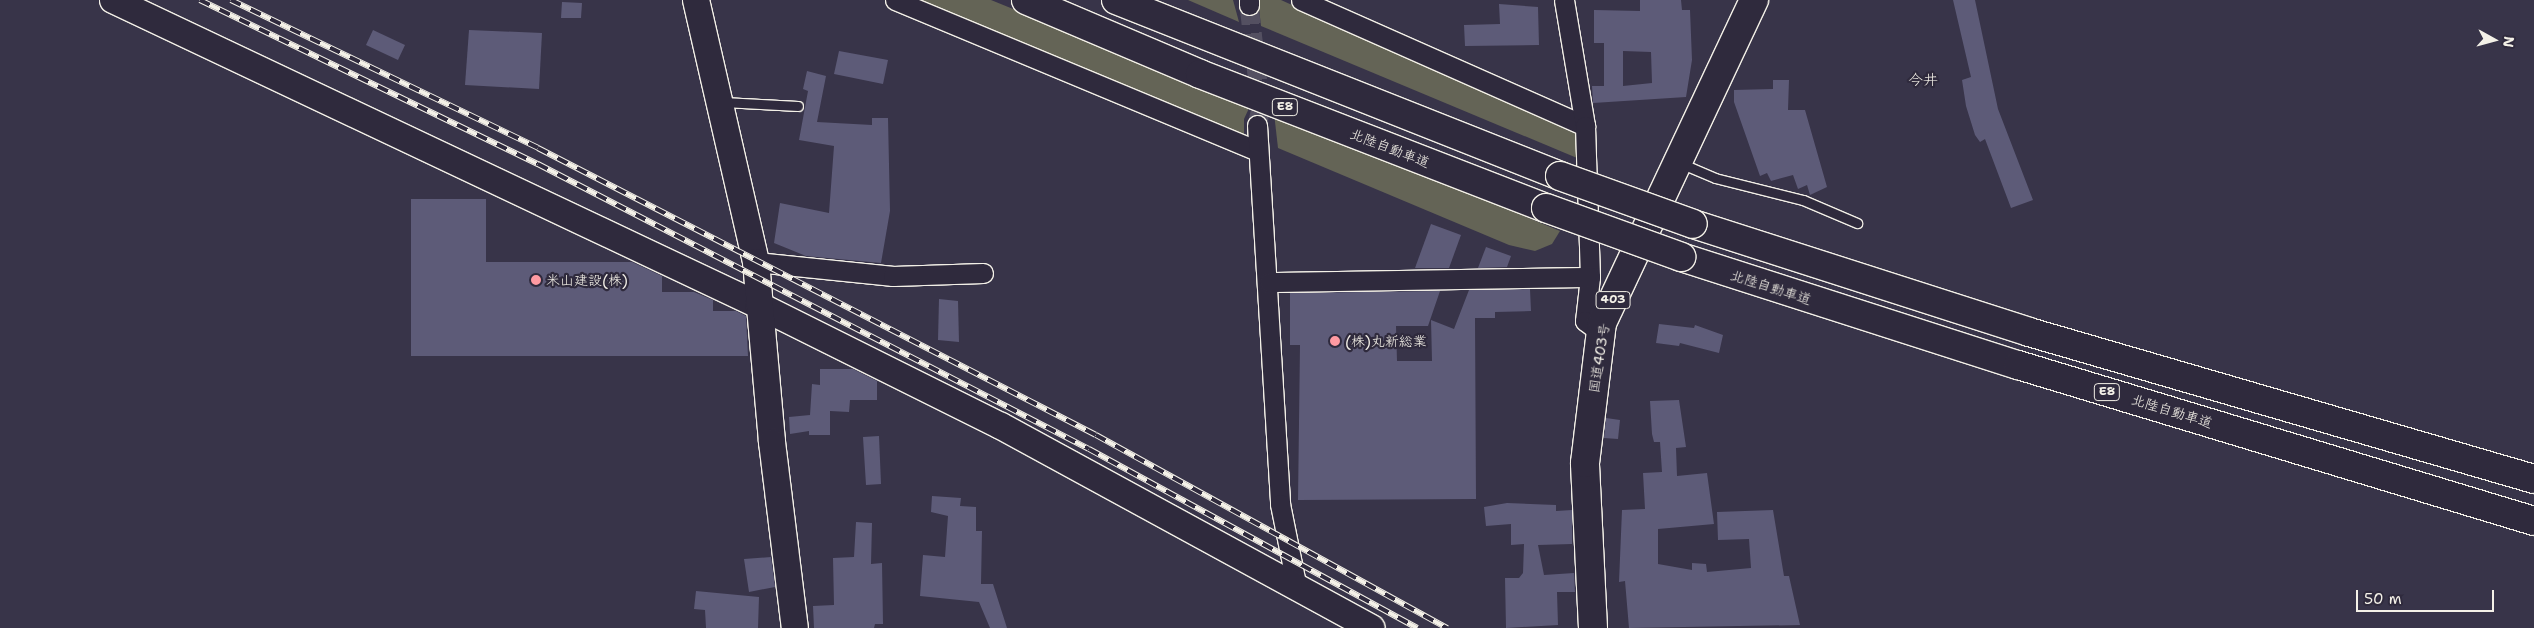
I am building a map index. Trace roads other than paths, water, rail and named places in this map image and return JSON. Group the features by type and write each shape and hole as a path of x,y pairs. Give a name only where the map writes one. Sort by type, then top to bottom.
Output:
{"highway":[{"name":"北陸自動車道","path":"1026,0 1200,74 1546,208 1681,257 2018,365 2534,521"},
{"name":"E8","path":"1116,0 1560,176 1693,224 2029,332 2534,479"},
{"name":"国道403号","path":"1593,628 1585,463 1602,323 1679,163 1754,0"}],"street":[{"path":"113,0 758,305 1001,426 1372,628"},
{"path":"696,0 756,262 758,305 795,628"},
{"path":"897,0 1257,152"},
{"path":"1301,0 1585,126"},
{"path":"1564,0 1585,126 1590,277 1585,321 1601,333"},
{"path":"1257,126 1257,152 1270,282 1280,504 1297,588"},
{"path":"756,262 893,276 983,273"},
{"path":"1270,282 1590,277"}],"lane":[{"path":"720,102 798,106"},
{"path":"1679,163 1715,178 1802,200 1856,223"}],"tunnel":[{"path":"1249,5 1261,108 1257,125"}],"railway":[{"path":"200,0 538,164 1089,449 1417,628"},
{"path":"231,0 538,148 1096,435 1447,628"}],"place":[{"name":"米山建設(株)","path":"536,280"},
{"name":"(株)丸新総業","path":"1335,341"}],"district":[{"name":"今井","path":"1923,81"}]}
